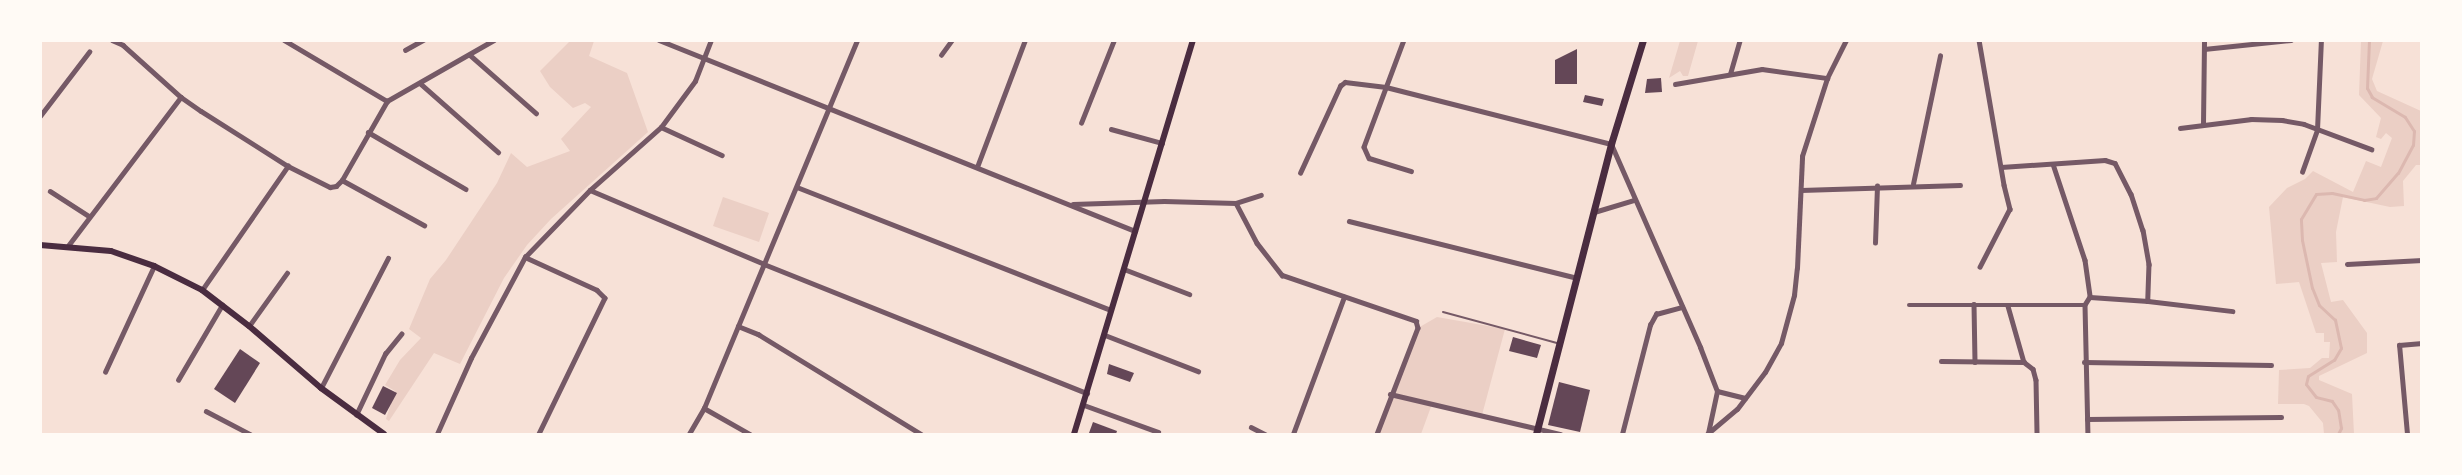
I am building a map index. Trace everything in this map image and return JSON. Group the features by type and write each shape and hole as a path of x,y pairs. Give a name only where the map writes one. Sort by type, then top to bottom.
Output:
{"main road":[{"path":"1074,435 1193,40"},
{"path":"1636,57 1638,40"},
{"path":"1536,431 1611,144 1643,40"},
{"path":"41,246 111,251 154,266 202,291 249,326 321,388 384,435"}],"street":[{"path":"112,40 125,43 181,97 288,166 330,187 336,186 342,180 387,101 421,84 494,40"},
{"path":"285,40 387,101"},
{"path":"405,50 423,40"},
{"path":"659,40 1135,231"},
{"path":"437,435 471,358 525,257 590,190 661,127 695,81 711,40"},
{"path":"689,435 704,408 858,40"},
{"path":"941,55 952,40"},
{"path":"977,167 1025,40"},
{"path":"1081,123 1114,40"},
{"path":"1404,40 1364,144 1364,152 1368,158 1411,171"},
{"path":"1731,74 1740,40"},
{"path":"1707,434 1728,418 1745,398 1771,362 1788,323 1797,268 1802,156 1827,78 1846,40"},
{"path":"1978,40 2010,209 1980,267"},
{"path":"2203,124 2204,40"},
{"path":"2204,48 2291,40"},
{"path":"2302,172 2318,130 2321,40"},
{"path":"40,116 88,52"},
{"path":"470,55 536,113"},
{"path":"1913,184 1940,56"},
{"path":"1675,84 1762,69 1827,78"},
{"path":"1300,173 1340,86 1345,82 1386,87 1611,144 1716,391 1707,434"},
{"path":"421,84 498,152"},
{"path":"67,247 181,97"},
{"path":"2181,128 2203,124 2276,119 2304,124 2371,149"},
{"path":"661,127 722,155"},
{"path":"1111,129 1162,143"},
{"path":"369,132 466,189"},
{"path":"2001,167 2105,160 2115,163 2131,194 2143,230 2149,264 2148,301"},
{"path":"2053,164 2085,260 2090,297 2085,305 2084,362 2088,435"},
{"path":"202,291 288,166"},
{"path":"342,180 424,225"},
{"path":"1801,190 1913,184 1960,185"},
{"path":"1875,243 1877,186"},
{"path":"796,187 1111,310"},
{"path":"590,190 764,264 1087,393"},
{"path":"50,191 89,216"},
{"path":"1069,204 1236,203 1261,195"},
{"path":"1593,212 1634,200"},
{"path":"1236,203 1257,243 1282,275 1416,321 1418,328 1390,394 1377,435"},
{"path":"1348,221 1577,278"},
{"path":"525,257 597,290 605,298 539,435"},
{"path":"321,388 388,258"},
{"path":"2347,264 2421,260"},
{"path":"105,372 154,266"},
{"path":"1124,269 1189,294"},
{"path":"249,326 287,273"},
{"path":"1293,435 1344,297"},
{"path":"2090,297 2232,311"},
{"path":"1974,304 1975,362"},
{"path":"178,381 222,305"},
{"path":"1909,305 2085,305"},
{"path":"2008,306 2024,362 2033,369 2036,380 2037,435"},
{"path":"1622,435 1650,325 1656,314 1682,307"},
{"path":"738,326 758,334 921,435"},
{"path":"356,415 385,354 401,334"},
{"path":"1105,335 1198,371"},
{"path":"2407,435 2399,345 2421,343"},
{"path":"1941,362 2024,362"},
{"path":"2084,362 2271,365"},
{"path":"1716,391 1745,398"},
{"path":"1390,394 1560,435"},
{"path":"1084,405 1158,432"},
{"path":"704,408 750,435"},
{"path":"206,411 250,435"},
{"path":"2087,419 2281,417"},
{"path":"1251,427 1265,435"}],"lane":[{"path":"1443,312 1560,344"}],"shaded area":[{"path":"570,41 594,41 589,56 627,73 648,132 551,219 527,245 504,278 460,364 434,353 389,421 386,419 395,391 385,385 400,360 421,338 409,329 430,279 446,260 497,183 511,153 527,167 570,151 561,139 591,107 585,103 573,108 550,87 540,71"},
{"path":"1680,41 1698,41 1688,76 1683,76 1680,71 1669,78"},
{"path":"2361,41 2383,41 2372,79 2377,91 2421,111 2421,165 2416,165 2403,181 2404,206 2390,207 2343,197 2336,232 2337,262 2321,263 2331,302 2343,300 2367,333 2367,353 2319,376 2319,380 2352,394 2354,434 2324,434 2323,423 2309,406 2278,404 2279,370 2310,368 2322,358 2329,358 2330,342 2324,342 2324,333 2316,333 2299,282 2276,284 2269,207 2287,188 2305,179 2313,171 2353,192 2366,161 2381,167 2392,138 2386,133 2381,139 2376,137 2381,118 2359,95"},
{"path":"723,197 769,213 759,242 713,226"},
{"path":"1437,317 1505,329 1482,415 1432,404 1421,434 1378,434 1418,328"}],"building":[{"path":"1577,49 1577,84 1555,84 1555,60"},
{"path":"1661,78 1662,92 1645,93 1647,79"},
{"path":"1585,95 1604,99 1602,106 1583,102"},
{"path":"1513,337 1541,345 1537,358 1509,351"},
{"path":"240,349 260,363 235,403 214,389"},
{"path":"1109,364 1134,373 1130,382 1107,374"},
{"path":"1559,382 1590,390 1580,432 1548,425"},
{"path":"383,386 397,393 385,415 372,408"},
{"path":"1093,422 1117,431 1116,434 1089,433"}],"waterway":[{"path":"2338,434 2341,428 2338,410 2332,401 2316,397 2306,384 2308,376 2334,360 2341,348 2335,320 2319,305 2312,288 2302,240 2301,219 2316,194 2332,193 2364,200 2376,198 2398,173 2413,145 2414,131 2405,117 2372,97 2367,88 2369,40"}]}
